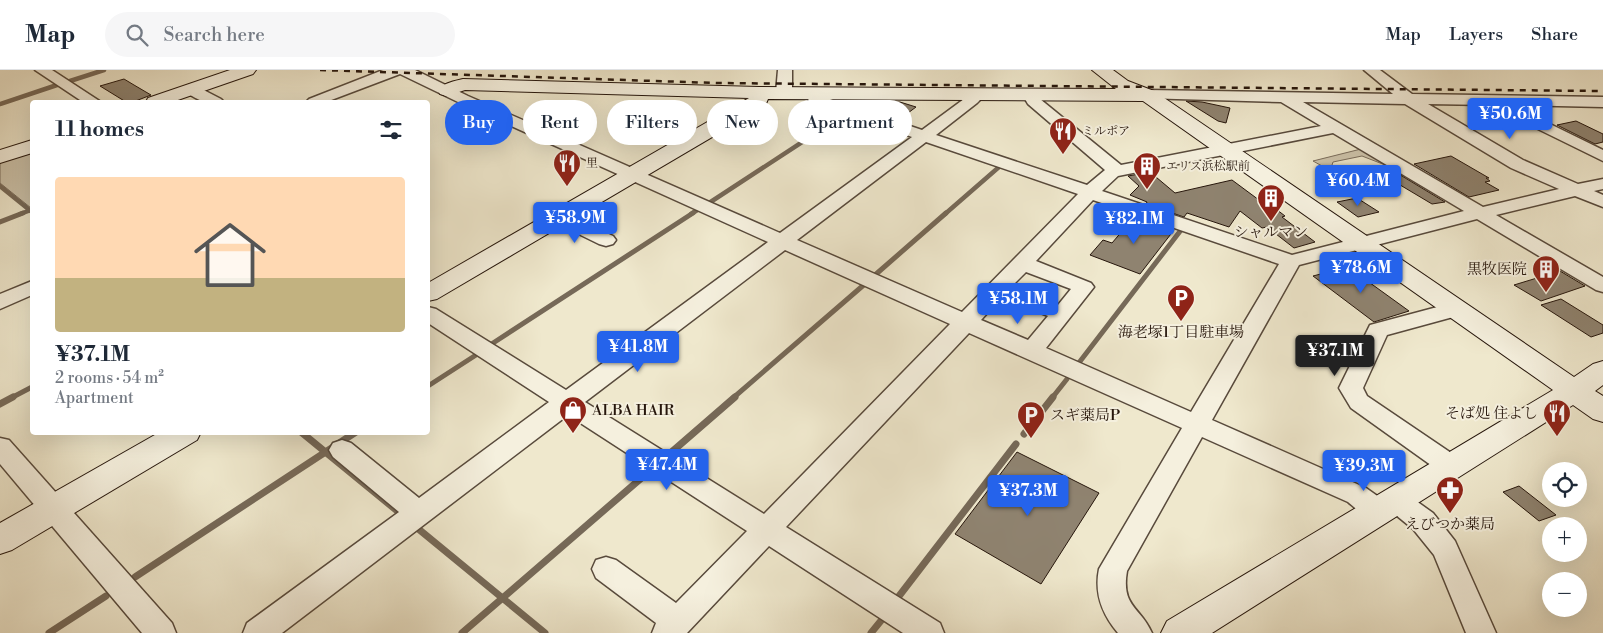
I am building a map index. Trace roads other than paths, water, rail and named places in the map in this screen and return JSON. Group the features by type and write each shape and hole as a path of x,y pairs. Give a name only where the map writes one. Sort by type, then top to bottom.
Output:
{"street":[{"path":"42,70 90,100"},
{"path":"161,100 247,70"},
{"path":"319,100 396,70"},
{"path":"404,70 965,322 1357,495 1387,505 1423,521 1445,549 1481,633"},
{"path":"784,93 785,70"},
{"path":"1101,70 1122,85 1147,94 1603,411"},
{"path":"1122,70 1139,82 1147,94"},
{"path":"1371,70 1407,98 1517,164 1603,202"},
{"path":"447,90 463,84 759,93 1147,94 1603,102"},
{"path":"192,89 212,100"},
{"path":"430,292 758,102 759,93"},
{"path":"814,93 814,98 1291,261 1603,184"},
{"path":"258,633 972,100 970,94"},
{"path":"1030,94 1033,100 1117,171"},
{"path":"1283,96 1603,286"},
{"path":"1488,100 1603,156"},
{"path":"1572,102 1603,115"},
{"path":"606,569 673,628 1106,176 1117,171 1335,128"},
{"path":"0,157 30,147"},
{"path":"559,217 606,240"},
{"path":"1137,633 1117,610 1111,595 1110,581 1113,569 1291,261"},
{"path":"1022,263 1084,287 1031,351"},
{"path":"998,288 1062,314"},
{"path":"0,302 30,289"},
{"path":"1451,466 1358,402 1351,388 1378,330 1456,310"},
{"path":"430,315 929,633"},
{"path":"1180,633 1574,391 1603,370"},
{"path":"0,540 181,435"},
{"path":"0,447 161,633"},
{"path":"342,450 419,513"}],"waterway":[{"path":"70,81 104,70"},
{"path":"0,104 57,85"},
{"path":"709,203 798,145"},
{"path":"945,214 999,167"},
{"path":"0,186 30,210"},
{"path":"691,214 699,209"},
{"path":"20,214 30,210"},
{"path":"0,222 23,213"},
{"path":"490,345 693,213"},
{"path":"875,275 946,213"},
{"path":"1078,364 1181,230"},
{"path":"733,398 866,283"},
{"path":"430,385 476,355"},
{"path":"1052,398 1067,379"},
{"path":"11,398 30,388"},
{"path":"0,404 13,397"},
{"path":"667,456 735,397"},
{"path":"1024,434 1053,397"},
{"path":"305,435 325,452"},
{"path":"325,452 351,435"},
{"path":"896,600 1016,444"},
{"path":"135,577 325,452"},
{"path":"325,452 401,514"},
{"path":"502,598 653,468"},
{"path":"416,527 502,598"},
{"path":"49,633 106,596"},
{"path":"462,633 502,598"},
{"path":"502,598 545,633"},
{"path":"871,633 884,617"}],"railway":[{"path":"320,70 716,83 1603,91"}],"place":[{"name":"ミルポア","path":"1063,155"},
{"name":"里","path":"567,187"},
{"name":"エリス浜松駅前","path":"1147,190"},
{"name":"シャルマン","path":"1271,222"},
{"name":"黒牧医院","path":"1546,293"},
{"name":"海老塚1丁目駐車場","path":"1181,322"},
{"name":"ALBA HAIR","path":"573,434"},
{"name":"そば処 住よし","path":"1557,437"},
{"name":"スギ薬局P","path":"1031,439"},
{"name":"えびつか薬局","path":"1450,514"}]}
